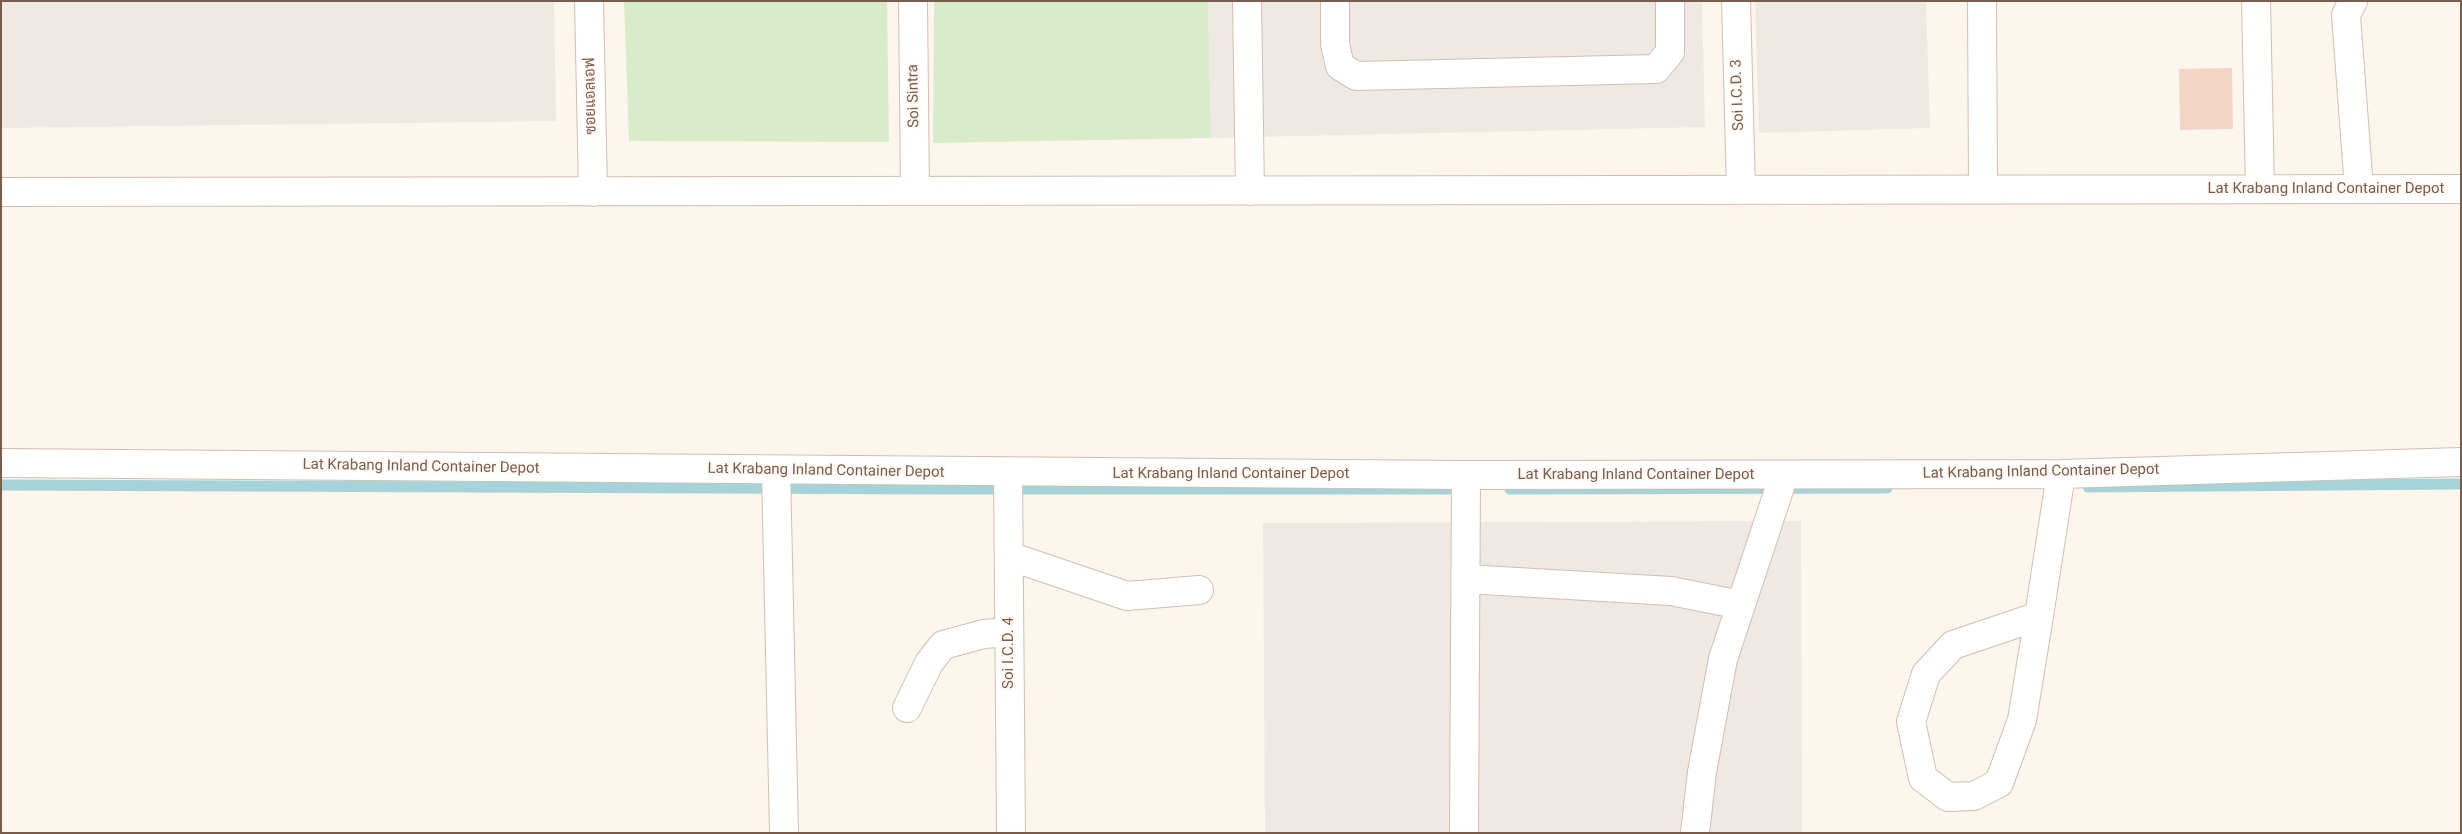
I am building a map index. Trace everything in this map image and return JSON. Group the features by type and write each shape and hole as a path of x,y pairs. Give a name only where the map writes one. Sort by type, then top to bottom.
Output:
{"street":[{"name":"ซอยแอลเอฟ","path":"590,1 593,192"},
{"name":"Soi Sintra","path":"913,1 915,191"},
{"path":"1247,1 1250,190"},
{"path":"1335,1 1335,44 1340,66 1356,76 1656,69 1670,52 1670,1"},
{"name":"Soi I.C.D. 3","path":"1736,1 1741,190"},
{"path":"1982,1 1983,189"},
{"path":"2256,1 2260,189"},
{"path":"2348,6 2359,189"},
{"name":"Lat Krabang Inland Container Depot","path":"1,192 2461,188"},
{"name":"Lat Krabang Inland Container Depot","path":"1,463 1008,472 1784,475 2061,474 2461,462"},
{"path":"776,470 784,833"},
{"name":"Soi I.C.D. 4","path":"1008,472 1011,833"},
{"path":"2039,616 1953,645 1926,674 1911,722 1923,778 1948,796 1974,796 1999,783 2022,720 2039,616 2061,474"},
{"path":"1464,833 1466,475"},
{"path":"1695,833 1702,772 1722,659 1784,475"},
{"path":"1009,556 1127,596 1198,590"},
{"path":"1466,579 1671,591 1741,605"},
{"path":"907,708 929,663 943,645 984,634 1009,632"}],"shaded area":[{"path":"1,1 554,1 556,121 1,128"},
{"path":"1208,1 1702,1 1705,127 1211,138"},
{"path":"1755,1 1926,1 1930,128 1759,133"},
{"path":"1801,521 1802,833 1265,833 1263,523"}],"green space":[{"path":"624,1 887,1 889,142 629,141"},
{"path":"934,1 1208,1 1211,138 933,143"}],"building":[{"path":"2232,68 2233,129 2180,130 2179,69"}],"waterway":[{"path":"2088,487 2461,484"},
{"path":"1,485 1467,489"},
{"path":"1510,489 1887,488"}]}
